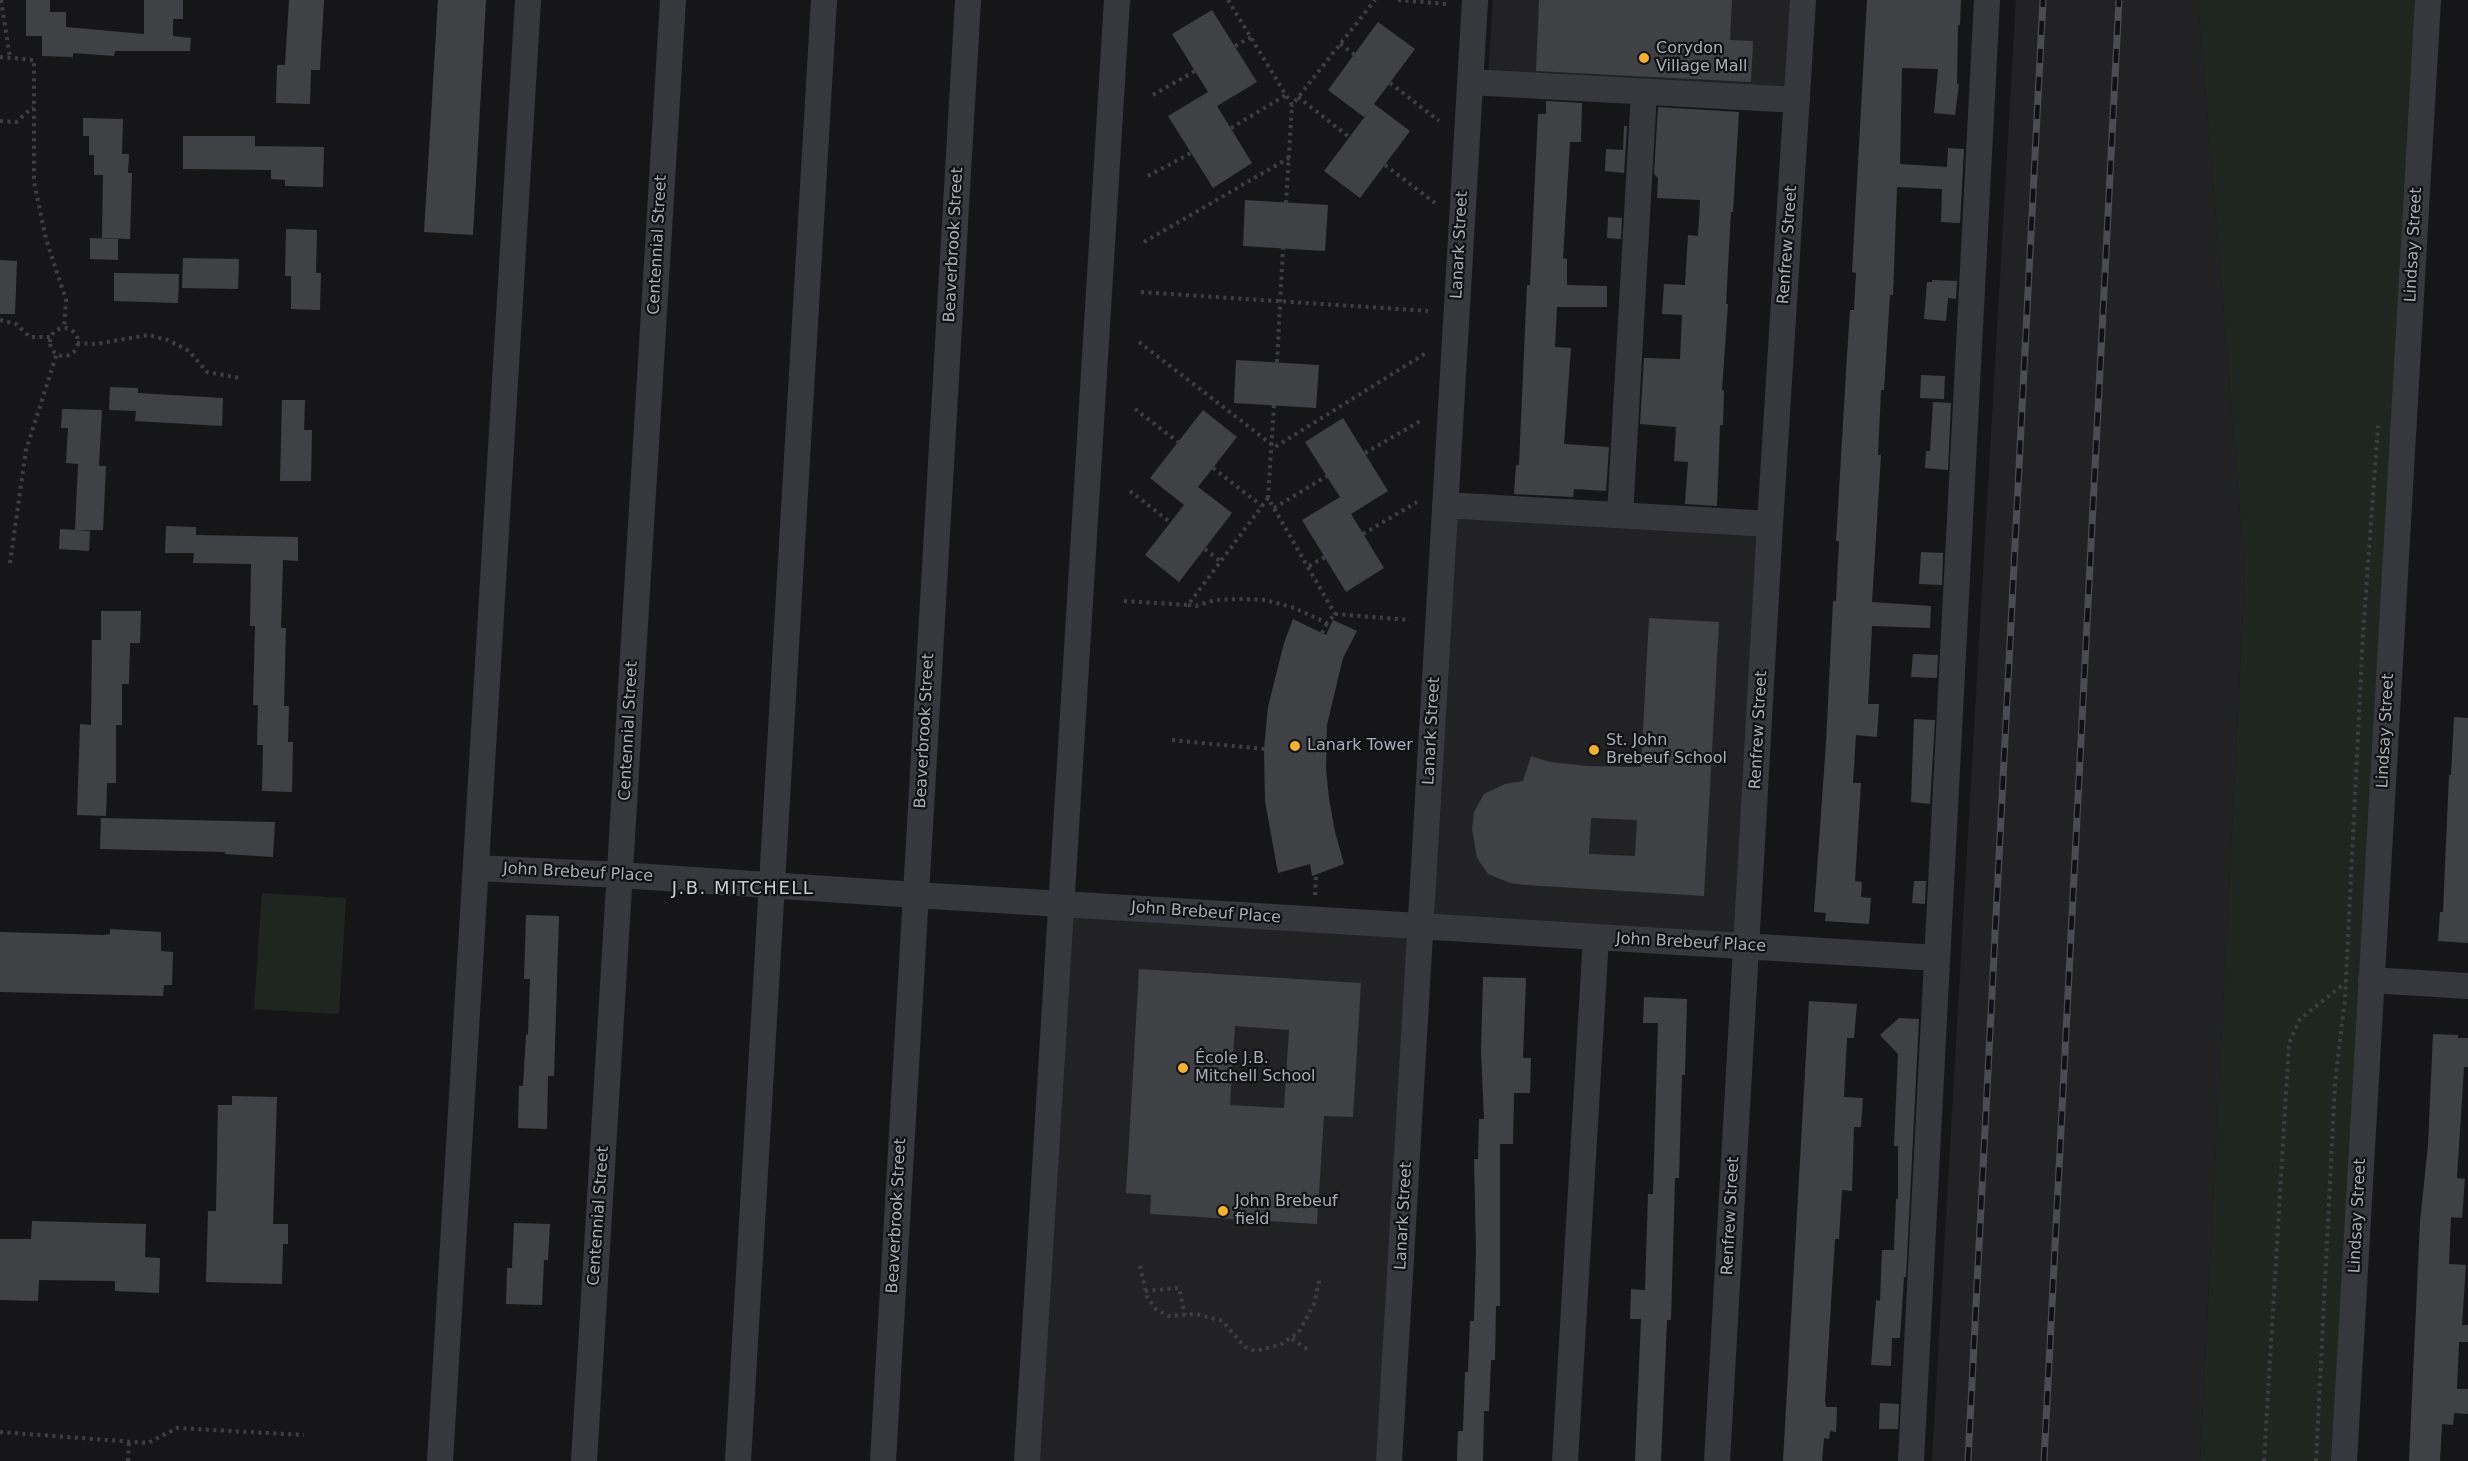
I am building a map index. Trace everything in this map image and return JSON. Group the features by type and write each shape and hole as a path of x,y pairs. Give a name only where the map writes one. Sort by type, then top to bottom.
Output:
{"street":[{"path":"440,1461 528,0"},
{"name":"Centennial Street","path":"584,1461 673,0"},
{"path":"738,1461 824,0"},
{"name":"Beaverbrook Street","path":"883,1461 968,0"},
{"path":"1027,1461 1117,0"},
{"name":"Lanark Street","path":"1389,1461 1475,0"},
{"name":"Renfrew Street","path":"1717,1461 1770,524 1803,0"},
{"path":"1911,1461 1986,0"},
{"name":"Lindsay Street","path":"2344,1461 2428,0"},
{"path":"1470,82 1797,100"},
{"path":"1620,515 1644,92"},
{"path":"1445,505 1770,524"},
{"name":"John Brebeuf Place","path":"476,868 620,875 1937,958"},
{"path":"1564,1461 1596,937"},
{"path":"2371,980 2468,986"}],"path":[{"path":"2,0 10,58"},
{"path":"1228,0 1292,105"},
{"path":"1286,203 1292,105 1375,0"},
{"path":"1398,0 1447,4"},
{"path":"1235,46 1251,37"},
{"path":"1340,44 1355,55"},
{"path":"0,57 34,60 34,182 46,239 66,300 64,328"},
{"path":"1153,94 1195,71"},
{"path":"1390,83 1439,121"},
{"path":"1231,128 1286,95"},
{"path":"1298,97 1349,137"},
{"path":"0,121 16,122 34,106"},
{"path":"1148,176 1191,153"},
{"path":"1144,242 1289,158"},
{"path":"1385,165 1435,203"},
{"path":"1277,362 1283,248"},
{"path":"1142,292 1280,303 1428,311"},
{"path":"0,320 16,324 30,337 51,337"},
{"path":"64,328 75,334 77,343 70,354 57,353 51,346 51,337 56,330 64,328"},
{"path":"77,343 96,344 148,335 168,340 189,351 207,372 240,378"},
{"path":"1138,342 1275,447 1426,353"},
{"path":"10,563 26,450 57,353"},
{"path":"1188,605 1268,498 1274,405"},
{"path":"1135,409 1178,442"},
{"path":"1365,453 1422,420"},
{"path":"2316,1461 2335,1083 2345,982 2363,633 2378,422"},
{"path":"1213,468 1262,507"},
{"path":"1274,508 1327,476"},
{"path":"1130,491 1170,522"},
{"path":"1268,498 1335,614"},
{"path":"1363,534 1417,502"},
{"path":"1205,549 1220,561"},
{"path":"1309,566 1325,557"},
{"path":"1124,601 1196,606 1215,600 1240,598 1266,600 1294,608 1327,623"},
{"path":"1335,614 1410,620"},
{"path":"1322,633 1335,614"},
{"path":"1172,740 1264,749"},
{"path":"1326,742 1361,748"},
{"path":"1315,895 1316,874"},
{"path":"2264,1461 2289,1042 2300,1019 2345,982 2371,980"},
{"path":"1140,1266 1147,1297 1156,1309 1168,1316 1209,1316 1222,1321 1245,1347 1256,1351 1265,1350 1292,1339 1299,1332 1314,1304 1320,1277"},
{"path":"1145,1291 1179,1288 1185,1315"},
{"path":"1292,1339 1307,1349"},
{"path":"0,1432 148,1443 177,1428 304,1435"},
{"path":"128,1461 129,1442"}],"shaded area":[{"name":"Corydon Village Mall","path":"1493,0 1793,0 1789,94 1488,77"},
{"path":"2016,0 2198,0 2245,572 2200,1461 1932,1461"},
{"path":"2198,0 2428,0 2343,1461 2200,1461 2245,572"},
{"path":"1445,505 1770,524 1747,946 1422,926 1389,1461 1027,1461 1061,904 1421,926"},
{"path":"262,893 346,898 339,1014 254,1009"}],"building":[{"path":"26,0 50,0 50,12 66,12 66,27 144,34 144,0 183,0 183,19 173,19 173,36 191,38 190,51 115,51 114,56 73,53 73,57 42,56 42,36 26,36"},
{"path":"289,0 324,0 320,70 311,70 310,104 276,103 277,65 285,65"},
{"path":"438,0 486,0 473,235 424,232"},
{"name":"Corydon Village Mall","path":"1539,0 1732,0 1730,40 1753,41 1751,82 1536,71"},
{"path":"1867,0 1961,0 1960,25 1958,25 1957,84 1959,84 1955,115 1934,113 1938,69 1902,68 1900,164 1947,167 1948,148 1964,149 1960,223 1941,222 1942,189 1897,187 1893,295 1890,295 1884,390 1881,390 1878,455 1881,455 1872,602 1931,606 1930,628 1872,626 1868,704 1879,704 1877,737 1856,735 1853,783 1861,783 1855,881 1862,882 1861,897 1871,898 1869,924 1825,921 1826,913 1814,912 1833,601 1836,601 1839,541 1836,541 1850,310 1854,310 1856,273 1852,272"},
{"path":"1212,10 1257,82 1217,106 1252,163 1213,188 1168,116 1208,92 1172,34"},
{"path":"1378,22 1415,49 1374,104 1410,131 1360,198 1324,171 1372,107 1364,117 1328,90"},
{"path":"1546,101 1582,103 1581,142 1570,142 1563,258 1567,259 1567,285 1607,286 1607,307 1557,307 1555,347 1571,348 1564,444 1609,447 1606,491 1574,489 1573,497 1514,494 1516,465 1519,465 1538,114 1546,114"},
{"path":"1658,107 1739,112 1733,212 1731,212 1722,390 1724,391 1723,425 1720,425 1717,506 1685,504 1688,462 1674,461 1676,427 1640,424 1644,358 1680,359 1682,315 1662,314 1664,284 1685,285 1688,235 1698,236 1700,200 1657,198 1658,178 1654,174"},
{"path":"83,118 123,119 122,154 129,154 128,173 132,173 130,239 102,238 103,175 94,175 94,155 89,155 89,136 83,136"},
{"path":"1624,126 1627,126 1624,173 1605,171 1606,149 1623,150"},
{"path":"183,136 255,136 255,146 324,147 323,187 285,186 285,180 271,179 271,170 183,169"},
{"path":"1245,200 1328,205 1325,251 1243,246"},
{"path":"1608,217 1622,218 1621,239 1607,238"},
{"path":"286,229 317,230 316,273 321,273 320,310 291,309 291,276 285,276"},
{"path":"90,238 118,239 118,260 90,259"},
{"path":"183,258 239,259 238,289 182,288"},
{"path":"0,260 17,261 15,314 0,314"},
{"path":"114,273 179,274 178,303 114,301"},
{"path":"1932,280 1957,281 1956,299 1948,298 1946,321 1924,319 1927,282 1932,282"},
{"path":"1236,360 1319,365 1316,408 1234,403"},
{"path":"1921,375 1945,376 1944,399 1920,398"},
{"path":"110,387 138,388 138,393 223,398 222,426 135,421 136,411 109,410"},
{"path":"282,400 305,400 304,430 312,430 311,481 280,481"},
{"path":"1933,402 1951,403 1948,470 1925,468 1926,451 1930,451"},
{"path":"62,409 102,410 99,466 106,466 103,530 75,530 78,464 66,463 68,428 61,428"},
{"path":"1203,410 1237,437 1198,487 1232,513 1179,582 1145,555 1184,505 1150,478"},
{"path":"1343,418 1388,491 1351,514 1384,568 1346,592 1302,520 1340,497 1305,442"},
{"path":"166,526 196,527 196,535 298,537 298,561 283,560 281,628 286,628 284,706 289,706 288,742 293,742 292,792 262,791 263,745 257,745 258,705 253,705 255,626 250,626 251,564 193,563 194,553 165,553"},
{"path":"60,529 90,531 89,551 59,549"},
{"path":"1921,552 1943,553 1942,585 1919,584"},
{"path":"101,611 141,611 140,643 130,643 129,684 122,684 122,725 116,725 116,783 107,783 106,816 77,815 80,724 91,725 92,640 101,640"},
{"path":"1649,618 1719,622 1704,896 1510,883 1488,874 1477,858 1472,829 1474,812 1484,794 1505,784 1523,781 1531,756 1550,762 1588,766 1641,767","holes":["1591,818 1637,820 1635,856 1589,854"]},
{"name":"Lanark Tower","path":"1293,619 1326,635 1333,620 1357,631 1343,658 1327,725 1326,769 1329,798 1344,864 1312,876 1310,864 1278,873 1265,801 1264,749 1268,707 1284,643"},
{"path":"1913,654 1938,655 1937,678 1911,677"},
{"path":"2454,717 2468,718 2468,943 2438,941 2440,912 2443,912"},
{"path":"1914,719 1935,720 1930,804 1911,802"},
{"path":"101,818 275,822 273,857 225,854 225,852 100,849"},
{"path":"1914,881 1926,881 1925,904 1912,903"},
{"path":"526,915 559,916 554,1076 548,1076 547,1129 518,1128 519,1086 523,1086 526,1034 528,1035 530,979 524,979"},
{"path":"110,929 161,932 161,951 173,952 172,985 164,985 163,996 0,992 0,932 103,935 110,934"},
{"name":"École J.B. Mitchell School","path":"1139,969 1361,983 1353,1117 1324,1116 1317,1224 1150,1214 1151,1195 1126,1193","holes":["1235,1026 1289,1030 1284,1108 1230,1105"]},
{"path":"1483,977 1526,978 1523,1058 1531,1058 1530,1093 1514,1093 1513,1144 1500,1144 1500,1306 1496,1306 1495,1360 1491,1360 1489,1411 1484,1411 1483,1461 1457,1461 1458,1431 1463,1431 1470,1321 1474,1321 1476,1250 1474,1159 1478,1159 1479,1119 1484,1119 1481,1051"},
{"path":"1644,997 1687,999 1685,1075 1682,1075 1679,1178 1675,1178 1671,1320 1667,1320 1661,1461 1635,1461 1641,1319 1630,1319 1631,1289 1645,1290 1648,1194 1653,1194 1658,1023 1643,1023"},
{"path":"1809,1001 1857,1004 1854,1038 1847,1038 1844,1097 1863,1098 1861,1127 1854,1127 1852,1191 1842,1190 1839,1239 1835,1239 1825,1401 1826,1407 1837,1407 1836,1432 1830,1431 1829,1439 1824,1438 1822,1461 1783,1461"},
{"path":"1899,1018 1919,1019 1906,1277 1904,1277 1900,1338 1892,1338 1891,1366 1871,1365 1876,1300 1880,1301 1882,1250 1894,1250 1896,1199 1898,1199 1898,1146 1894,1146 1898,1054 1880,1035"},
{"path":"2433,1034 2458,1035 2458,1038 2468,1038 2468,1067 2464,1067 2457,1178 2465,1179 2462,1218 2451,1217 2449,1264 2466,1265 2462,1325 2468,1325 2468,1342 2459,1342 2457,1389 2468,1389 2468,1414 2454,1413 2453,1425 2442,1424 2440,1461 2409,1461 2420,1222 2428,1145"},
{"path":"232,1096 277,1097 273,1224 288,1224 288,1244 283,1244 282,1284 206,1282 208,1211 216,1211 218,1105 232,1105"},
{"path":"32,1221 146,1224 145,1257 160,1258 159,1293 115,1291 115,1281 39,1280 38,1301 0,1300 0,1239 31,1239"},
{"path":"514,1223 550,1224 548,1260 544,1260 542,1305 506,1304 507,1268 512,1268"},
{"path":"1880,1403 1899,1404 1898,1429 1879,1429"}],"railway":[{"path":"1968,1461 2043,0"},
{"path":"2044,1461 2119,0"}],"place":[{"name":"Corydon Village Mall","path":"1644,58"},
{"name":"Lanark Tower","path":"1295,746"},
{"name":"St. John Brebeuf School","path":"1594,750"},
{"name":"École J.B. Mitchell School","path":"1183,1068"},
{"name":"John Brebeuf field","path":"1223,1211"}],"district":[{"name":"J.B. MITCHELL","path":"743,889"}]}
